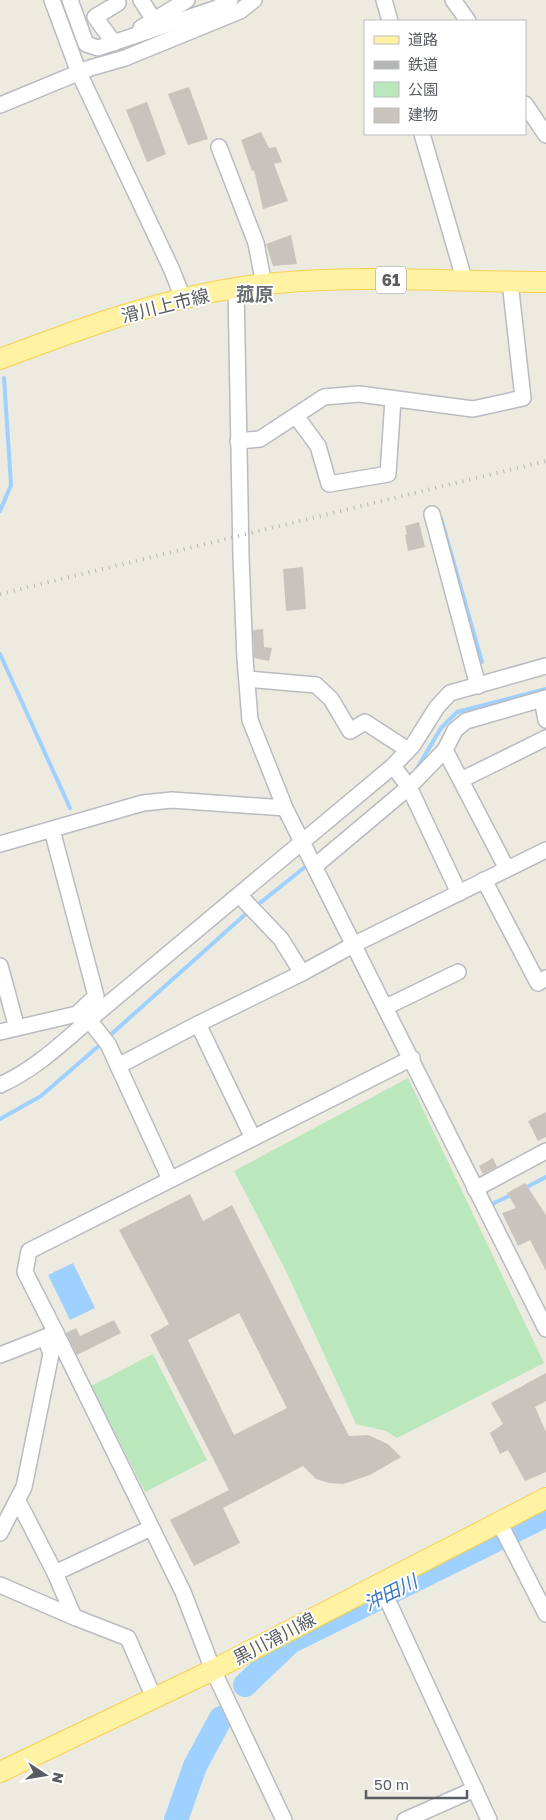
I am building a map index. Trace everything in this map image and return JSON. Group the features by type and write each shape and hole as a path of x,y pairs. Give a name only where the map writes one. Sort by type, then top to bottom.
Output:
{"main road":[{"name":"滑川上市線","path":"0,359 142,308 236,288 293,281 546,282"},
{"name":"黒川滑川線","path":"0,1772 213,1670 546,1498"}],"street":[{"path":"52,0 79,73 172,268 183,298"},
{"path":"70,0 86,44 98,48 217,8 230,0"},
{"path":"116,0 118,3 95,17 118,42"},
{"path":"140,0 154,20"},
{"path":"118,42 187,0"},
{"path":"0,105 79,73 125,58 240,11 254,0"},
{"path":"384,0 390,20"},
{"path":"453,0 467,20"},
{"path":"526,105 546,135"},
{"path":"422,135 465,282"},
{"path":"219,146 256,243 264,285"},
{"path":"238,441 260,439 324,397 359,394 473,409 523,398 510,282"},
{"path":"236,288 238,441 250,720 285,808 355,944 546,1329"},
{"path":"296,416 318,446 329,484 378,476 388,474 393,398"},
{"path":"432,514 478,686"},
{"path":"0,1085 24,1074 53,1052 89,1020 304,844 393,766 408,750 437,707 450,693 546,666"},
{"path":"247,679 316,685 331,699 350,731 365,722 408,750"},
{"path":"315,866 409,787 445,750 455,730 466,721 544,699 546,720"},
{"path":"461,780 546,738"},
{"path":"445,750 507,869"},
{"path":"393,766 409,787 459,893"},
{"path":"0,844 143,803 172,800 285,808"},
{"path":"0,1032 77,1014 96,996 52,830"},
{"path":"118,1066 302,973 355,944 546,850"},
{"path":"484,880 538,983 546,978"},
{"path":"240,896 280,939 302,973"},
{"path":"0,966 17,1028"},
{"path":"386,1007 458,972"},
{"path":"89,1020 108,1044 170,1179"},
{"path":"198,1024 253,1138"},
{"path":"284,1820 213,1670 183,1592 51,1335 25,1272 30,1251 412,1058"},
{"path":"476,1189 546,1151"},
{"path":"0,1354 51,1335"},
{"path":"0,1533 24,1488 51,1354 51,1335"},
{"path":"18,1501 56,1573 74,1617"},
{"path":"500,1522 546,1614"},
{"path":"56,1573 151,1528"},
{"path":"0,1585 128,1638 154,1698"},
{"path":"375,1585 387,1599 489,1820"},
{"path":"405,1820 475,1789"}],"green space":[{"path":"408,1078 544,1363 397,1438 386,1431 356,1424 285,1269 234,1171"},
{"path":"153,1354 207,1460 145,1492 91,1386"}],"water":[{"path":"73,1263 95,1308 70,1320 48,1275"}],"building":[{"path":"189,87 208,139 188,145 168,94"},
{"path":"147,102 166,154 147,162 126,110"},
{"path":"261,132 269,148 276,147 282,162 274,164 288,201 263,209 254,170 252,171 241,140"},
{"path":"291,235 297,264 273,266 266,244"},
{"path":"419,522 425,547 408,551 405,526"},
{"path":"303,567 306,609 286,611 283,569"},
{"path":"263,629 264,647 272,648 269,661 254,658 253,630"},
{"path":"546,1112 546,1137 538,1141 528,1121"},
{"path":"493,1158 497,1167 483,1174 479,1166"},
{"path":"525,1183 546,1215 546,1271 530,1240 518,1246 502,1213 516,1208 507,1193"},
{"path":"190,1194 203,1221 232,1205 349,1436 368,1435 388,1444 401,1457 370,1475 343,1484 329,1483 316,1479 303,1466 223,1508 240,1543 194,1566 170,1520 229,1490 150,1335 169,1324 119,1230","holes":["239,1313 287,1408 234,1435 188,1340"]},
{"path":"114,1320 121,1333 77,1355 66,1333 76,1328 80,1336"},
{"path":"546,1373 546,1401 535,1407 546,1432 546,1472 525,1481 508,1450 500,1454 490,1433 503,1424 491,1403"}],"waterway":[{"path":"0,511 11,485 4,378"},
{"path":"441,518 482,662"},
{"path":"0,654 70,808"},
{"path":"415,772 441,728 457,712 546,689"},
{"path":"255,907 310,863"},
{"path":"107,1038 249,911"},
{"path":"0,1119 41,1096 102,1043"},
{"path":"523,1189 546,1177"},
{"path":"492,1204 513,1194"},
{"name":"沖田川","path":"245,1685 290,1642 546,1515"},
{"name":"沖田川","path":"176,1820 195,1766 221,1718"}],"railway":[{"path":"0,594 546,461"}],"district":[{"name":"菰原","path":"255,293"}]}
